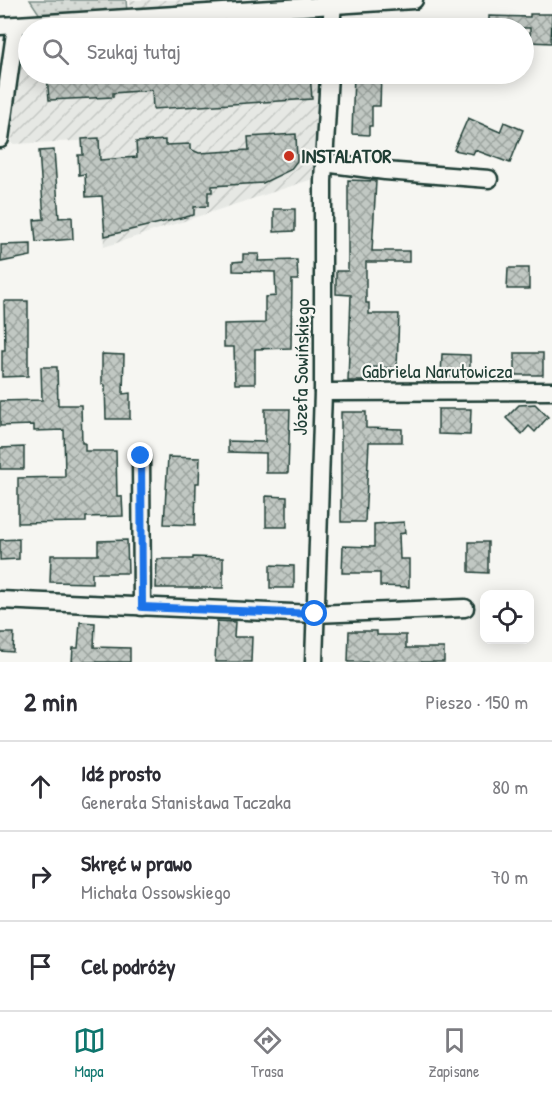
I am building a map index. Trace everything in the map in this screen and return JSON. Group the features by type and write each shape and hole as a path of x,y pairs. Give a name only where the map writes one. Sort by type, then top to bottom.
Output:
{"street":[{"path":"126,18 414,0"},
{"path":"332,18 333,4"},
{"path":"0,139 8,26"},
{"name":"Józefa Sowińskiego","path":"314,662 323,392 324,163 328,84"},
{"path":"324,163 489,179"},
{"name":"Gabriela Narutowicza","path":"323,392 552,391"},
{"path":"141,456 142,607"},
{"path":"0,600 315,614 465,608"}],"shaded area":[{"path":"30,0 126,0 127,12 42,18"},
{"path":"130,0 243,0 243,2 131,10"},
{"path":"18,84 316,84 319,177 104,247 99,140 12,144 12,126"}],"building":[{"path":"530,14 552,14 551,43 534,42 534,18 489,18 489,16 530,17"},
{"path":"48,84 311,84 312,99 153,109 152,90 113,93 113,97 49,100"},
{"path":"354,84 381,84 380,106 372,106 372,126 369,126 369,135 352,134"},
{"path":"468,118 500,132 504,122 523,130 510,163 475,150 473,154 454,150"},
{"path":"296,134 297,161 290,170 263,183 212,186 212,192 208,192 208,206 194,207 194,215 105,236 102,196 86,197 85,174 79,175 78,155 83,155 82,139 99,138 100,160 137,157 136,142 165,140 165,145 190,144 190,149 199,153 249,150 248,137"},
{"path":"54,150 59,218 72,217 73,239 36,242 34,220 44,219 39,151"},
{"path":"348,180 376,181 372,251 409,251 409,262 366,262 366,303 369,303 369,314 399,314 397,368 370,367 370,381 348,381 351,295 336,294 336,271 348,271"},
{"path":"274,209 295,209 295,231 274,232"},
{"path":"31,244 31,256 1,262 1,245"},
{"path":"243,254 259,254 258,261 297,260 298,280 292,280 291,348 255,349 255,384 235,384 234,347 224,347 224,324 265,323 265,297 276,296 275,272 233,271 233,262 243,261"},
{"path":"508,268 529,268 529,289 507,289"},
{"path":"4,301 28,301 28,376 2,377 2,350 5,350"},
{"path":"515,353 543,353 543,375 515,375"},
{"path":"102,354 124,355 123,394 130,393 130,419 106,419 105,385 102,384"},
{"path":"442,354 470,355 470,377 441,377"},
{"path":"41,367 57,367 58,405 81,405 82,443 85,443 85,451 116,451 117,496 122,496 123,516 86,517 86,522 18,523 18,478 65,477 64,430 34,431 34,425 0,426 0,401 42,400"},
{"path":"535,404 548,417 535,432 529,426 522,434 506,418 519,405"},
{"path":"265,409 290,409 288,473 266,473 266,453 228,452 228,441 265,442"},
{"path":"438,409 471,409 470,435 438,434"},
{"path":"341,412 366,412 366,428 402,429 402,442 369,442 365,522 341,522"},
{"path":"24,447 24,469 0,469 0,448"},
{"path":"168,457 200,458 199,483 196,483 195,525 164,524"},
{"path":"266,496 287,497 287,527 266,527"},
{"path":"404,522 405,533 399,534 400,559 409,559 409,587 380,586 380,573 342,573 343,546 374,547 374,524"},
{"path":"19,539 19,559 0,560 0,540"},
{"path":"127,540 128,573 92,573 92,583 50,582 51,555 98,555 98,541"},
{"path":"469,542 488,542 488,573 469,572"},
{"path":"193,557 223,558 223,588 156,588 157,559 193,559"},
{"path":"270,565 294,566 294,588 270,588"},
{"path":"217,621 235,622 234,637 252,637 251,662 215,662"},
{"path":"80,622 95,623 94,647 130,648 130,662 72,662 73,648 78,648"},
{"path":"349,631 377,631 377,635 406,635 406,648 444,648 444,662 348,662"},
{"path":"0,633 14,633 13,652 0,651"}],"place":[{"name":"INSTALATOR","path":"289,156"}],"route":[{"path":"141,456 142,607 315,614"}]}
